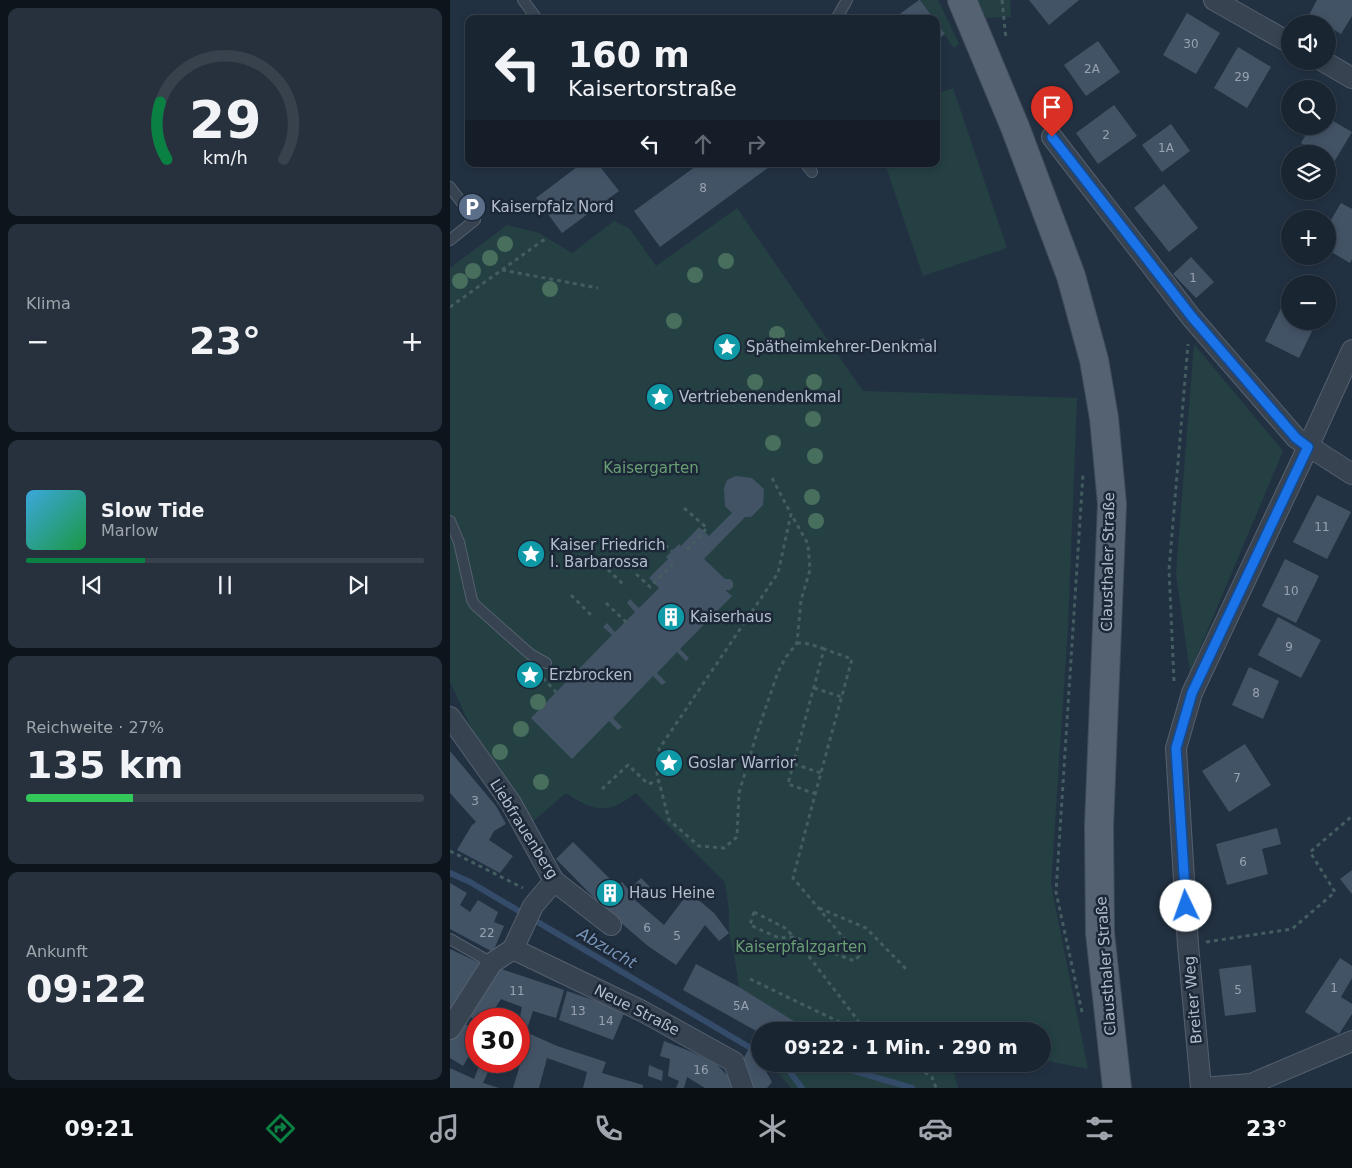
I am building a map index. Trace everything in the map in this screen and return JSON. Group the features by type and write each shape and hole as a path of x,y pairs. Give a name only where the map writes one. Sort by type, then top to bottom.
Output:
{"main road":[{"name":"Clausthaler Straße","path":"962,0 1015,127 1071,276 1094,360 1104,418 1112,504 1099,826 1100,933 1117,1088"}],"street":[{"path":"1214,0 1281,38"},
{"path":"1336,69 1352,78"},
{"path":"1052,137 1192,317 1296,438 1352,474"},
{"name":"Breiter Weg","path":"1201,1088 1188,945 1177,742 1192,693 1352,350"},
{"name":"Liebfrauenberg","path":"450,719 511,803 554,881 611,925"},
{"path":"450,1029 492,963 513,949 537,901 554,881"},
{"name":"Neue Straße","path":"513,949 642,1011 734,1062 743,1088"},
{"path":"1201,1088 1251,1084 1352,1042"}],"lane":[{"path":"523,0 534,15"},
{"path":"838,15 847,0"},
{"path":"450,187 475,220 450,240"},
{"path":"450,521 459,542 472,600 475,605 530,654 546,663"},
{"path":"450,939 492,963"}],"path":[{"path":"450,307 545,239"},
{"path":"502,270 598,288"},
{"path":"1174,682 1169,570 1188,336 1192,317"},
{"path":"1083,470 1056,892 1083,1013"},
{"path":"772,478 792,514 808,544 810,570 801,600 797,643 786,657 778,672 756,736 739,793 737,837 724,848 699,846 669,820 657,774 659,749 778,573 792,514"},
{"path":"684,508 707,528 686,551"},
{"path":"665,545 672,551"},
{"path":"602,564 624,586"},
{"path":"636,574 650,587 673,564"},
{"path":"571,595 593,617"},
{"path":"606,604 626,622"},
{"path":"797,643 810,644 852,659 793,878 859,956 854,961 794,937 779,938 750,925 754,912 785,928 794,937 859,1022"},
{"path":"816,794 788,784 824,649"},
{"path":"548,683 556,692"},
{"path":"814,688 842,698"},
{"path":"602,789 628,764 648,784 658,781"},
{"path":"794,764 821,773"},
{"path":"1188,945 1292,929 1335,892 1310,852 1352,817"},
{"path":"450,851 537,901"},
{"path":"819,907 866,928 906,969"},
{"path":"750,979 839,1022"},
{"path":"924,1072 932,1077 936,1088"}],"green space":[{"path":"920,0 938,0 959,44 954,48 940,28 940,15 931,15"},
{"path":"978,0 1010,0 1011,17 986,18"},
{"path":"953,88 1007,248 923,276 886,167 940,167 940,93"},
{"name":"Kaisergarten","path":"737,208 863,391 1077,398 1068,626 1051,885 1088,1069 1051,1062 1051,1022 794,1022 739,987 729,933 729,911 725,882 636,793 618,805 608,808 596,808 566,793 531,823 473,732 450,682 450,268 507,225 539,233 572,253 614,221 629,228 656,266"},
{"path":"1194,344 1283,451 1190,672 1176,573"},
{"path":"954,1072 958,1088 791,1088 778,1073"}],"building":[{"path":"919,0 931,15 898,15"},
{"path":"1029,0 1079,0 1049,25"},
{"path":"1317,0 1352,0 1352,16 1341,34 1336,31 1336,15 1309,15"},
{"path":"1187,13 1220,33 1196,74 1163,55"},
{"path":"940,27 945,34 940,38"},
{"path":"1098,41 1120,72 1086,96 1064,65"},
{"path":"1238,47 1271,67 1247,108 1214,88"},
{"path":"1114,105 1137,136 1098,164 1076,133"},
{"path":"1336,123 1352,132 1336,159 1336,145 1304,145 1301,143 1306,135 1336,135"},
{"path":"1171,124 1190,151 1162,172 1142,145"},
{"path":"577,167 600,167 619,191 562,233 536,198"},
{"path":"695,167 769,167 660,247 634,211"},
{"path":"1164,184 1198,228 1169,252 1134,208"},
{"path":"1341,203 1352,209 1352,259 1350,263 1336,255 1336,211"},
{"path":"1191,257 1214,282 1196,298 1173,274"},
{"path":"1281,308 1281,330 1313,330 1299,358 1265,341"},
{"path":"923,338 929,346 921,352 915,343"},
{"name":"Kaiserhaus","path":"736,476 752,478 764,489 763,505 751,517 745,517 704,559 725,579 730,579 733,582 733,587 730,590 725,590 732,596 680,649 689,658 686,661 677,652 657,673 666,682 662,685 653,676 613,718 622,727 618,730 609,721 572,759 531,718 568,680 559,671 562,668 571,677 612,635 603,627 607,623 615,632 635,612 627,603 630,599 639,608 659,588 649,578 668,559 666,557 679,544 681,546 699,527 709,536 732,513 725,506 724,488 727,480"},
{"path":"1317,495 1351,512 1327,559 1293,542"},
{"path":"1285,559 1319,576 1296,623 1262,606"},
{"path":"1278,617 1321,640 1301,678 1258,655"},
{"path":"1249,667 1279,681 1263,719 1232,705"},
{"path":"1245,744 1271,785 1229,812 1202,771"},
{"path":"450,751 496,806 506,824 494,831 489,840 513,856 500,873 457,850 472,825 476,822 450,793"},
{"path":"1277,828 1281,844 1262,849 1268,874 1227,885 1216,844"},
{"path":"573,842 617,886 622,882 629,890 641,878 650,887 635,900 664,925 689,892 714,913 729,933 719,941 705,925 676,965 648,946 606,910 556,859"},
{"path":"1352,870 1352,894 1340,879"},
{"path":"450,883 467,893 460,905 470,912 478,900 498,912 494,922 504,926 493,952 450,929"},
{"path":"450,949 486,966 450,1017"},
{"path":"1340,958 1352,966 1352,978 1341,997 1352,1004 1352,1014 1339,1034 1305,1012"},
{"path":"696,964 739,987 795,1022 751,1022 751,1028 683,990"},
{"path":"1251,965 1256,1012 1225,1016 1219,969"},
{"path":"498,968 564,990 556,1018 533,1011 530,1020 530,1008 522,1008 501,999 495,1008 470,1008"},
{"path":"567,991 625,1011 613,1040 559,1020"},
{"path":"460,1021 465,1024 465,1063 463,1066 450,1058 450,1037"},
{"path":"530,1034 557,1046 606,1062 602,1073 643,1085 643,1088 583,1088 587,1072 547,1058 539,1088 513,1088 518,1073 530,1073"},
{"path":"664,1041 716,1064 735,1083 736,1088 705,1088 687,1077 684,1088 676,1088 679,1081 668,1076 670,1059 660,1056"},
{"path":"751,1045 751,1072 766,1072 772,1082 767,1088 751,1088 742,1061"},
{"path":"649,1065 663,1071 662,1081 648,1076"},
{"path":"450,1068 474,1079 476,1073 488,1073 483,1083 499,1088 450,1088"}],"waterway":[{"name":"Abzucht","path":"450,873 470,882 749,1047"},
{"path":"790,1072 802,1088"},
{"name":"Abzucht","path":"857,1072 912,1088"}],"place":[{"name":"Kaiserpfalz Nord","path":"472,207"},
{"name":"Spätheimkehrer-Denkmal","path":"727,347"},
{"name":"Vertriebenendenkmal","path":"660,397"},
{"name":"Kaiser Friedrich I. Barbarossa","path":"531,554"},
{"name":"Kaiserhaus","path":"671,617"},
{"name":"Erzbrocken","path":"530,675"},
{"name":"Goslar Warrior","path":"669,763"},
{"name":"Haus Heine","path":"610,893"}],"route":[{"path":"1052,137 1192,317 1296,438 1308,447 1192,693 1176,748 1186,906"}],"park label":[{"name":"Kaiserpfalzgarten","path":"801,947"}]}
